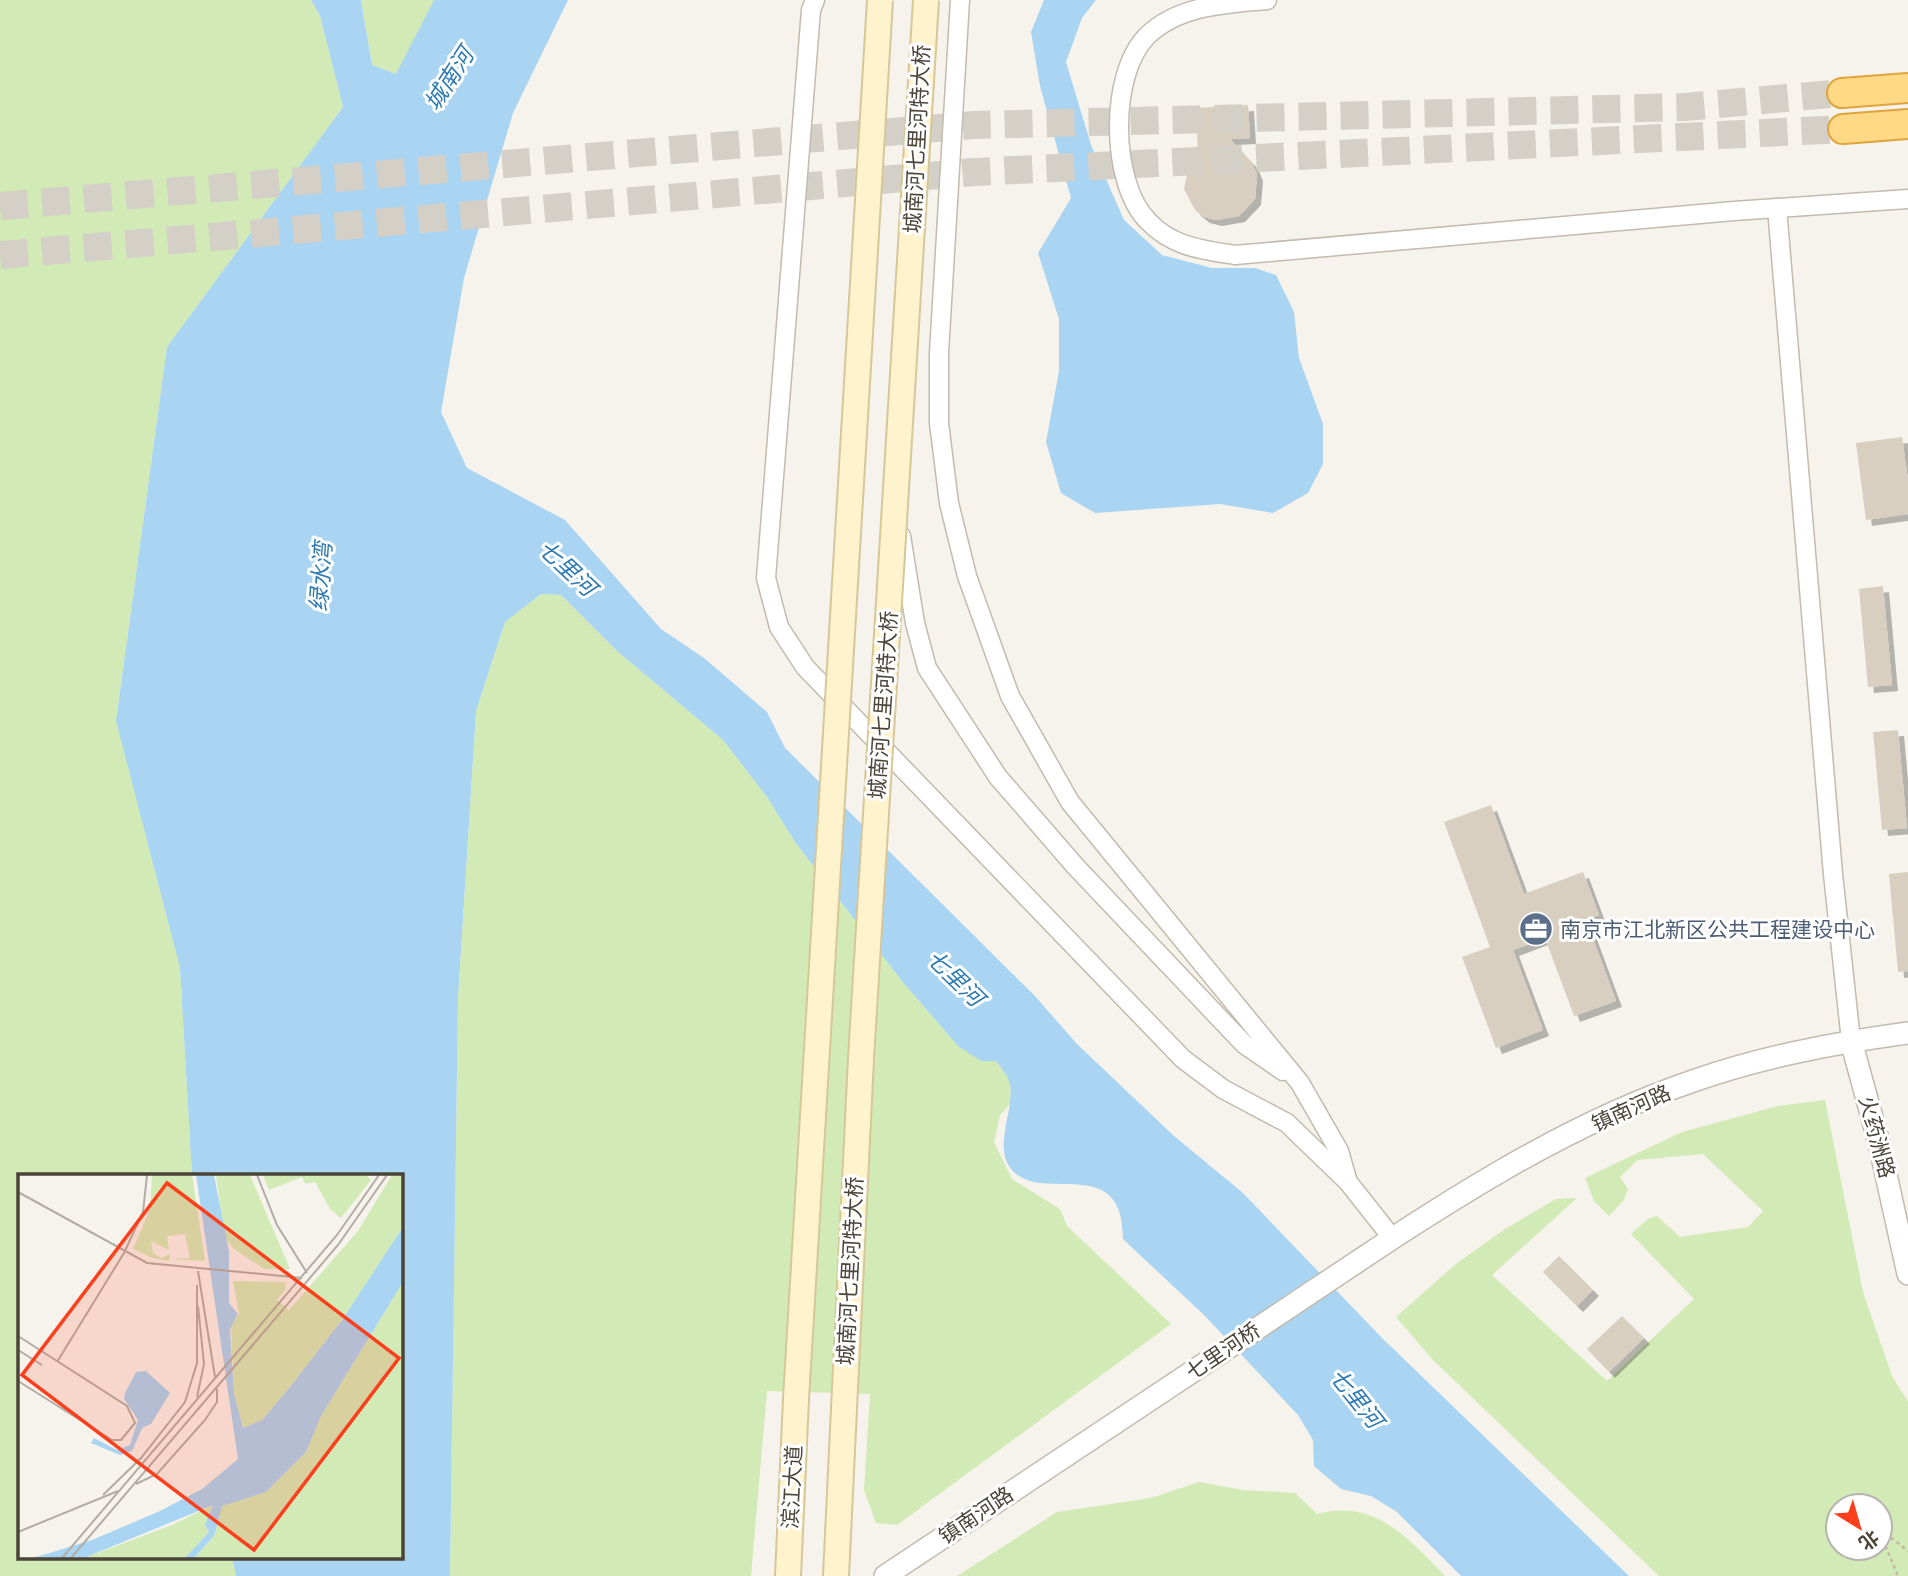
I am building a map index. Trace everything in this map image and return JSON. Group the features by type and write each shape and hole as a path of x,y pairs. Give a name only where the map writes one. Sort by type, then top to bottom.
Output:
{"highway":[{"path":"1842,93 1908,88"},
{"path":"1843,128 1908,124"}],"main road":[{"name":"城南河七里河特大桥","path":"796,1399 880,0"},
{"name":"城南河七里河特大桥","path":"836,1576 861,1058 926,0"},
{"name":"滨江大道","path":"788,1576 796,1399"}],"street":[{"path":"815,0 811,10 771,488 766,578 779,627 805,667 1183,1059 1223,1089 1287,1123 1348,1182 1386,1244"},
{"path":"960,0 939,340 939,409 949,503 967,576 1010,696 1070,802 1300,1083 1339,1151 1348,1182"},
{"path":"1267,0 1215,5 1179,14 1148,35 1132,54 1122,90 1120,150 1128,191 1148,222 1185,248 1235,255 1777,208 1908,200"},
{"path":"1777,208 1833,874 1851,1041"},
{"path":"895,505 915,623 927,668 998,777 1076,867 1244,1044 1300,1083"},
{"name":"镇南河路","path":"1386,1244 1497,1175 1600,1119 1695,1080 1791,1052 1908,1033"},
{"name":"火药洲路","path":"1851,1041 1879,1143 1908,1274"},
{"name":"七里河桥","path":"1068,1454 1386,1244"},
{"name":"镇南河路","path":"884,1576 1068,1454"}],"green space":[{"path":"0,0 311,0 320,16 343,107 167,347 116,720 180,968 192,1174 18,1174 18,1558 232,1558 236,1576 0,1576"},
{"path":"361,0 434,0 397,74 372,65"},
{"path":"541,594 561,595 617,651 723,740 767,797 795,842 901,980 958,1046 996,1061 1010,1081 1011,1103 1000,1115 994,1142 1012,1179 1060,1209 1067,1226 1171,1324 897,1525 876,1523 864,1490 870,1394 767,1391 751,1576 450,1576 458,997 476,711 505,622"},
{"path":"1825,1100 1863,1292 1892,1376 1908,1402 1908,1576 1659,1576 1433,1360 1396,1317 1457,1263 1505,1229 1556,1199 1577,1198 1492,1275 1607,1381 1694,1299 1631,1234 1648,1219 1657,1216 1680,1237 1748,1227 1763,1211 1703,1154 1638,1160 1620,1177 1628,1189 1624,1200 1609,1216 1594,1201 1585,1178 1682,1132 1778,1106"},
{"path":"1199,1482 1242,1490 1295,1493 1317,1514 1338,1511 1373,1517 1404,1536 1445,1576 957,1576 1057,1512 1151,1498"}],"water":[{"path":"311,0 361,0 372,65 396,74 434,0 568,0 513,113 464,278 441,412 467,468 565,520 661,629 704,658 767,712 785,748 1034,995 1077,1044 1174,1136 1243,1193 1382,1338 1629,1576 1461,1576 1397,1512 1371,1496 1341,1489 1314,1466 1313,1440 1298,1415 1204,1315 1123,1239 1120,1213 1111,1197 1098,1188 1029,1181 1015,1173 1004,1154 1011,1095 1010,1084 1004,1072 996,1061 981,1061 958,1046 901,980 795,842 767,797 723,740 617,651 561,595 541,594 505,622 476,711 458,997 450,1576 236,1576 232,1558 402,1558 402,1174 192,1174 180,968 116,721 167,347 343,107 320,16"},
{"path":"1044,0 1096,0 1082,18 1066,62 1091,145 1124,220 1162,255 1212,268 1255,268 1276,275 1294,312 1299,358 1323,424 1323,464 1308,493 1273,513 1220,504 1095,513 1061,493 1046,442 1059,371 1059,319 1038,253 1071,198 1040,86 1031,32"}],"building":[{"path":"1248,105 1250,138 1230,139 1252,163 1257,175 1255,199 1239,216 1216,220 1204,217 1195,210 1184,189 1189,165 1198,154 1196,108"},
{"path":"1902,437 1908,481 1908,514 1866,520 1856,443"},
{"path":"1883,586 1892,685 1868,687 1859,589"},
{"path":"1898,730 1907,828 1882,830 1873,732"},
{"name":"南京市江北新区公共工程建设中心","path":"1491,805 1524,894 1583,872 1599,915 1586,920 1616,1001 1574,1016 1545,938 1513,950 1543,1030 1496,1048 1462,957 1490,947 1444,822"},
{"path":"1908,872 1908,971 1898,972 1889,874"},
{"path":"1559,1256 1593,1290 1577,1306 1543,1272"},
{"path":"1622,1316 1644,1338 1609,1372 1587,1349"}],"tunnel":[{"path":"0,206 974,125 1685,107 1842,93"},
{"path":"0,255 975,172 1843,129"}],"place":[{"name":"南京市江北新区公共工程建设中心","path":"1536,929"}],"water label":[{"name":"城南河","path":"449,79"},
{"name":"七里河","path":"567,568"},
{"name":"绿水湾","path":"321,577"},
{"name":"七里河","path":"955,978"},
{"name":"七里河","path":"1356,1398"}]}
